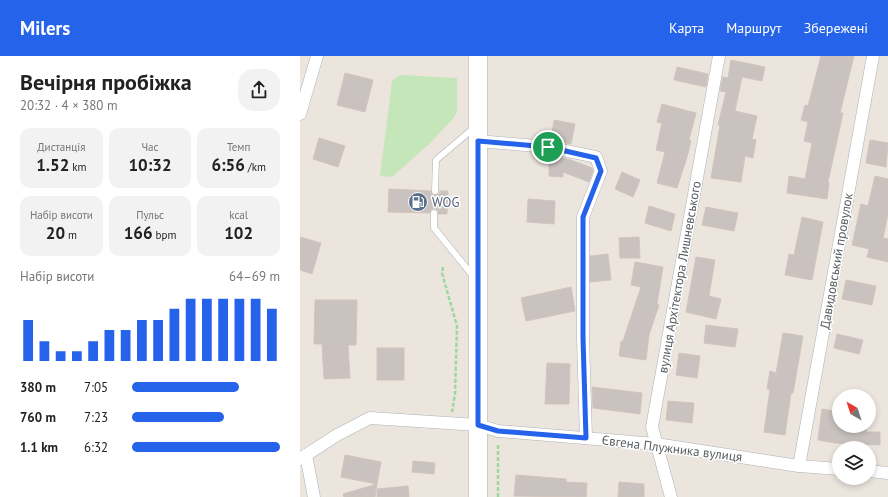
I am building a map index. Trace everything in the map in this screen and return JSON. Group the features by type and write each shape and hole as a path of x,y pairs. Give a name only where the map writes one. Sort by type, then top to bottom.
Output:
{"main road":[{"path":"478,56 478,497"}],"street":[{"path":"300,114 317,56"},
{"name":"вулиця Архітектора Лишневського","path":"671,497 652,427 719,56"},
{"name":"Давидовський провулок","path":"800,466 873,56"},
{"path":"478,133 596,158 601,171 583,217 583,338 586,438"},
{"name":"Євгена Плужника вулиця","path":"303,457 337,435 370,418 478,425 498,431 656,444 800,466 832,468"},
{"path":"303,457 314,497"},
{"path":"876,472 888,473"}],"lane":[{"path":"435,191 436,160 478,133"},
{"path":"434,214 434,228 478,282"}],"path":[{"path":"443,267 442,273 457,326 455,394 449,423"},
{"path":"455,394 460,394"},
{"path":"498,431 498,497"}],"green space":[{"path":"400,75 457,78 457,112 452,120 429,144 392,177 380,176 392,81"}],"building":[{"path":"821,56 854,56 840,113 843,113 828,182 827,199 787,193 789,176 805,179 812,143 804,141 808,122 801,120 805,105 808,106"},
{"path":"731,60 765,67 762,81 742,77 735,111 757,116 752,139 756,140 753,158 745,156 741,182 711,178 720,125 718,125 726,92 720,91 723,77 728,78"},
{"path":"677,67 708,74 706,87 674,80"},
{"path":"345,73 373,80 365,112 337,105"},
{"path":"662,104 696,113 689,140 691,141 687,157 677,188 657,183 665,152 656,150 662,123 657,122"},
{"path":"554,120 575,124 571,144 551,140"},
{"path":"319,138 345,146 338,167 313,159"},
{"path":"870,140 888,143 886,167 866,163"},
{"path":"549,155 571,160 592,168 593,171 589,182 563,172 563,177 549,176"},
{"path":"622,172 640,180 633,197 615,189"},
{"path":"875,176 888,179 888,214 883,238 888,239 888,262 867,257 869,249 852,245 861,204 868,206"},
{"name":"WOG","path":"389,189 431,191 432,195 439,194 440,191 448,191 447,214 438,214 438,210 434,209 431,209 430,213 388,212"},
{"path":"528,199 555,201 554,224 527,222"},
{"path":"649,206 675,214 671,231 645,223"},
{"path":"706,207 738,213 734,231 702,225"},
{"path":"802,217 823,222 812,280 785,275 789,254 794,255"},
{"path":"300,237 321,243 312,274 300,270"},
{"path":"639,237 640,258 620,258 619,238"},
{"path":"608,254 611,280 590,282 590,256"},
{"path":"696,257 715,260 709,296 721,299 716,319 686,312"},
{"path":"635,262 663,267 657,304 659,305 649,335 646,360 619,356 621,341 623,341 641,287 631,285"},
{"path":"846,280 876,286 872,305 842,299"},
{"path":"571,287 575,311 526,321 521,298"},
{"path":"315,300 357,300 356,345 348,345 350,378 324,379 322,344 314,344"},
{"path":"706,325 738,329 735,347 704,343"},
{"path":"783,333 803,336 793,393 791,393 785,435 764,432 770,389 767,389 770,371 776,373"},
{"path":"837,334 863,340 859,354 834,348"},
{"path":"377,348 404,348 404,380 377,380"},
{"path":"679,353 700,356 697,378 676,375"},
{"path":"547,363 570,364 569,404 545,404"},
{"path":"592,387 642,393 640,414 593,408"},
{"path":"668,401 694,403 692,423 666,420"},
{"path":"822,409 832,411 832,433 880,432 880,445 876,445 876,441 832,441 832,442 818,440"},
{"path":"345,455 381,462 377,484 341,477"},
{"path":"413,461 435,463 434,474 412,472"},
{"path":"516,475 566,479 566,482 587,483 586,497 514,496"},
{"path":"619,482 644,484 644,497 618,497"},
{"path":"377,484 375,497 344,497 343,494"},
{"path":"408,486 409,497 377,497 377,489"}],"place":[{"name":"WOG","path":"418,202"}],"route":[{"path":"478,141 548,147 596,158 601,171 583,217 583,338 586,438 498,431 478,425 478,141"}]}
